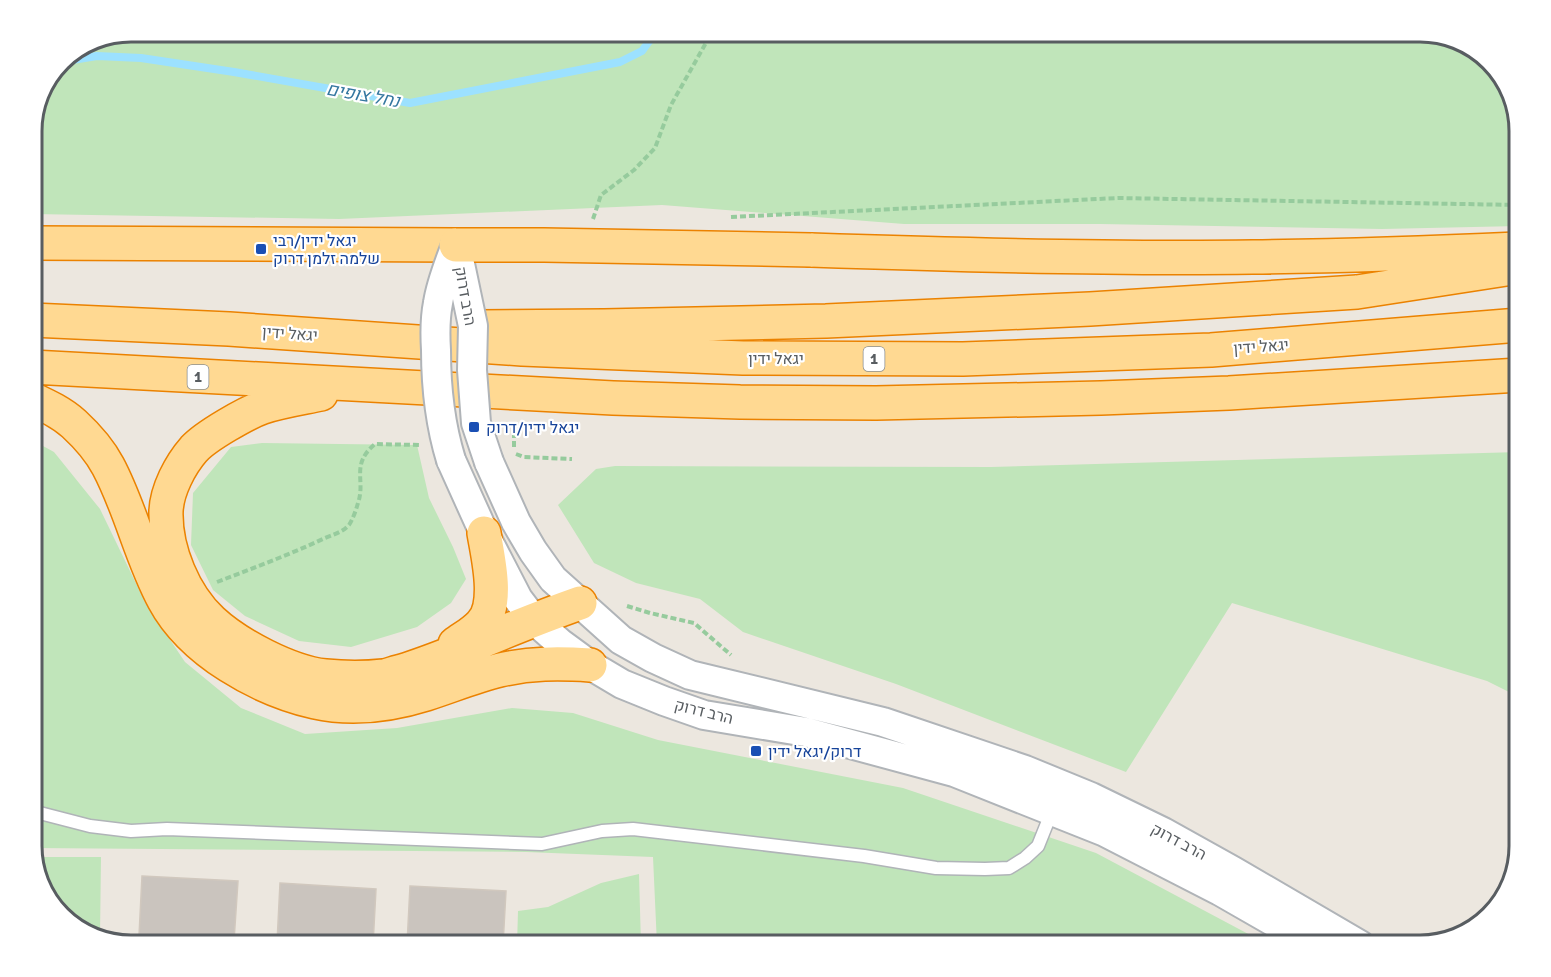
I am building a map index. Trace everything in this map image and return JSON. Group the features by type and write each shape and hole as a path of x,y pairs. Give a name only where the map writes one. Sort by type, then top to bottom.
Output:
{"highway":[{"path":"42,243 544,244 956,255 1187,258 1509,249"},
{"path":"229,329 615,326 814,321 1079,309 1357,292 1509,269"},
{"name":"יגאל ידין","path":"42,320 229,329 534,350 743,358 963,359 1211,350 1509,326"},
{"name":"1","path":"42,368 613,398 876,403 1229,393 1509,375"},
{"path":"364,385 263,407 211,435 194,449 178,473 166,511 171,550 180,574 194,600 212,621 262,655 291,668 324,676 384,676 429,663 580,603"},
{"path":"42,404 73,423 92,442 108,465 125,504 144,559 165,602 188,633 212,654 261,683 315,702 343,706 381,705 425,694 477,676 523,666 558,663 590,665"},
{"path":"429,663 483,623 490,606 492,576 484,533"}],"street":[{"name":"הרב דרוק","path":"456,245 442,283 435,328 439,400 445,441 451,460 484,533 518,599 534,620 560,643 590,665 622,684 704,715 806,732 878,750 954,772 1105,831 1220,891 1297,935"},
{"name":"הרב דרוק","path":"456,245 473,326 472,370 476,423 489,462 516,522 553,579 621,640 690,675 883,722 1025,770 1091,797 1163,832 1343,935"}],"lane":[{"path":"42,814 90,826 131,831 167,829 542,844 602,831 633,829 864,856 936,868 985,869 1009,868 1025,858 1038,846 1052,810"}],"path":[{"path":"604,220 592,221 601,195 634,170 655,148 671,105 707,42"},
{"path":"728,217 1119,198 1509,205"},
{"path":"524,457 572,459"},
{"path":"190,593 299,550 349,525 361,494 360,469"}],"green space":[{"path":"131,42 1420,42 1443,45 1459,51 1483,68 1502,97 1509,131 1509,226 1382,229 1100,224 904,224 662,205 339,219 42,214 42,125 51,92 60,77 72,64 87,54 103,47"},
{"path":"262,443 417,445 429,498 466,579 451,603 417,627 351,647 299,641 245,616 213,590 191,545 193,493 231,447"},
{"path":"42,445 54,452 100,509 146,604 185,662 241,708 305,734 397,728 512,708 573,713 658,740 903,788 1096,853 1250,935 657,935 653,857 526,852 42,848"},
{"path":"1509,452 1509,692 1487,681 1232,603 1126,772 896,684 743,632 700,599 636,583 594,563 558,505 596,469 615,466 991,467"},
{"path":"43,857 101,857 100,929 82,920 60,900 49,880"},
{"path":"639,874 641,935 517,935 518,911 548,907 601,883"}],"building":[{"path":"142,876 238,881 234,935 139,935"},
{"path":"280,883 376,889 374,935 277,935"},
{"path":"410,886 506,891 504,935 408,935"}],"waterway":[{"name":"נחל צופים","path":"80,59 97,56 141,58 410,103 620,62 642,51 649,42"}],"place":[{"name":"יגאל ידין/רבי שלמה זלמן דרוק","path":"261,249"},
{"name":"יגאל ידין/דרוק","path":"474,427"},
{"name":"דרוק/יגאל ידין","path":"756,751"}]}
